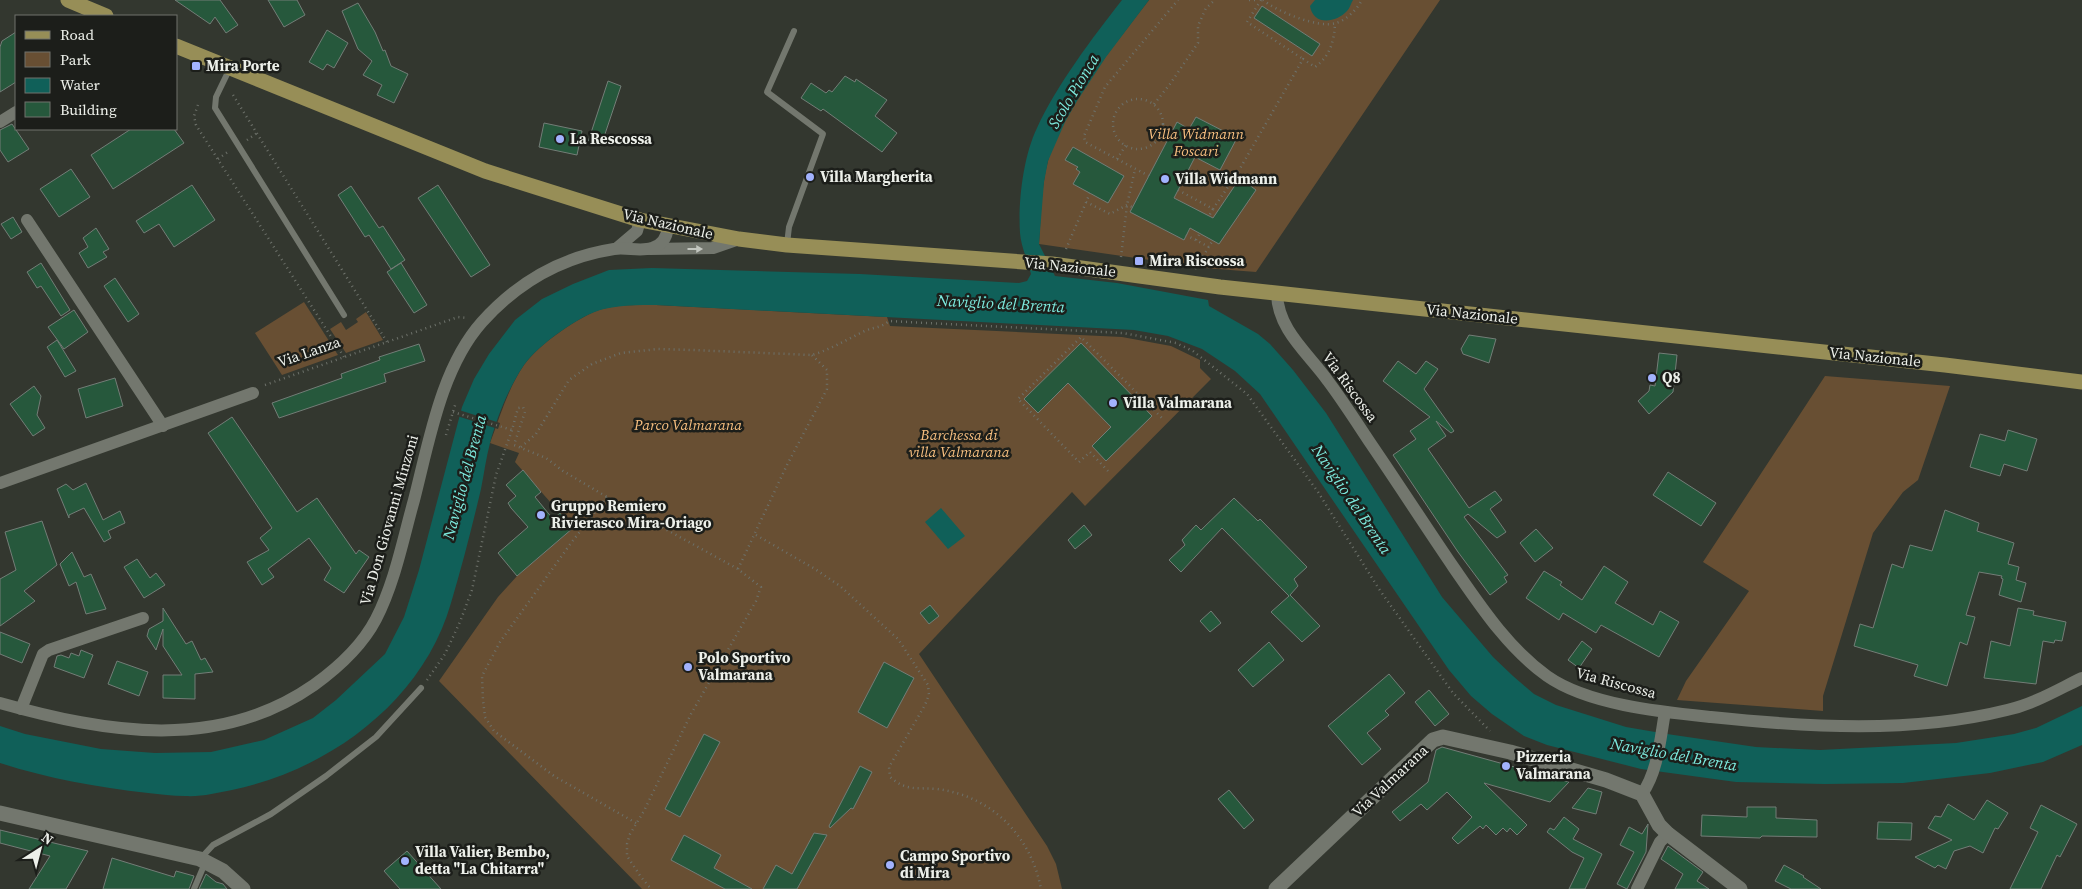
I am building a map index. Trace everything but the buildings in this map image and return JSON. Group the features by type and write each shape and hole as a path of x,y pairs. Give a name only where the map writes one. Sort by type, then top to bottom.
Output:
{"main road":[{"path":"68,0 104,15"},
{"name":"Via Nazionale","path":"178,47 485,171 668,227 787,245 1052,264 1277,294 1935,364 2082,382"}],"street":[{"path":"0,122 15,113"},
{"path":"26,220 163,426"},
{"name":"Via Don Giovanni Minzoni","path":"617,248 636,231 640,220"},
{"path":"650,249 660,244 665,238 668,227"},
{"name":"Via Don Giovanni Minzoni","path":"0,703 72,721 109,726 178,730 208,728 238,722 266,712 301,694 324,678 361,644 376,619 390,586 442,395 462,352 480,325 504,300 534,276 555,266 590,254 617,248 713,248 739,239"},
{"name":"Via Riscossa","path":"1277,294 1277,303 1281,317 1290,334 1326,378 1487,615 1530,663 1563,685 1664,717 1811,726 1907,724 1982,716 2034,703 2082,678"},
{"path":"0,483 253,393"},
{"path":"21,709 43,654 49,650 144,618"},
{"path":"1664,717 1654,772 1650,783 1642,794 1659,825 1668,834 1740,889"},
{"name":"Via Valmarana","path":"1276,889 1432,740 1443,737 1510,752 1580,772 1642,794"},
{"path":"0,813 203,860 223,871 243,889"},
{"path":"1637,889 1660,842 1668,834"}],"lane":[{"path":"787,245 789,228 824,134 767,92 794,31"},
{"path":"230,68 216,97 214,108 344,315"},
{"path":"194,889 203,860 213,845 271,814 326,776 376,737 421,688"}],"path":[{"path":"1149,176 1085,142 1084,136 1105,87 1178,0"},
{"path":"1154,104 1198,43 1198,26 1206,8 1216,0"},
{"path":"1249,0 1255,0"},
{"path":"1335,24 1334,42 1321,62 1315,67 1247,22 1262,0 1283,13 1316,22 1335,24 1348,16 1362,0"},
{"path":"1210,216 1238,172 1302,60"},
{"path":"233,95 388,342"},
{"path":"1138,98 1154,104 1162,118 1161,134 1156,141 1142,148 1126,145 1115,133 1114,117 1117,110 1123,104 1138,98"},
{"path":"198,105 194,116 196,125 344,358"},
{"path":"246,140 257,133"},
{"path":"1117,159 1126,145"},
{"path":"218,159 229,151"},
{"path":"1121,257 1127,205 1135,169"},
{"path":"1178,190 1213,209"},
{"path":"1066,248 1090,192"},
{"path":"1086,202 1110,214 1127,205"},
{"path":"1127,205 1132,208"},
{"path":"1196,240 1200,233"},
{"path":"1186,235 1209,247"},
{"path":"1194,283 1194,272 1213,240"},
{"name":"Via Lanza","path":"253,393 262,386 458,317 470,318"},
{"path":"522,447 536,434 569,380 592,364 621,353 658,349 812,355 827,350 870,329 882,327 889,321 1123,333 1176,343 1193,351 1247,394 1318,492 1379,589 1453,693 1492,733"},
{"path":"1108,471 1090,452 1079,462 1018,399 1082,337 1162,418"},
{"path":"738,569 756,535 787,465 827,389 827,370 812,355"},
{"path":"444,441 455,412 457,400"},
{"path":"1143,406 1147,402"},
{"path":"421,688 445,654 469,598 496,475 518,408 523,407 525,412 514,445"},
{"path":"455,412 511,430"},
{"path":"507,443 522,447 546,458 563,471 606,497 738,569 761,586 756,601 691,714 627,844 627,856 651,889"},
{"path":"606,497 570,543 500,642 482,676 483,700 485,717 494,731 554,776 636,823"},
{"path":"756,535 815,569 840,586 898,639 928,686 929,695 925,705 889,767 890,777 897,784 910,789 936,789 952,792 988,806 1004,819 1027,848 1038,871 1041,889"}],"green space":[{"name":"Villa Widmann Foscari","path":"1149,0 1440,0 1256,272 1205,268 1039,244 1044,181 1055,140 1091,77"},
{"path":"304,302 338,355 282,375 255,333"},
{"path":"656,305 887,317 890,326 1122,337 1171,346 1200,360 1200,368 1211,379 1085,506 1072,492 919,654 1047,846 1056,864 1062,889 642,889 439,681 498,597 517,576 573,528 515,462 519,453 490,443 518,374 530,357 549,340 582,318 602,309 615,306"},
{"path":"366,312 383,340 346,353 330,329 341,322 346,330 358,322 356,319"},
{"path":"1825,376 1950,386 1918,480 1903,492 1873,533 1823,696 1823,711 1677,700 1686,681 1749,591 1703,562"}],"water":[{"path":"1122,0 1149,0 1106,57 1077,101 1065,122 1048,161 1044,182 1039,244 1055,276 1117,283 1208,300 1209,306 1258,334 1270,344 1326,413 1442,597 1493,657 1534,694 1556,705 1626,727 1756,747 1820,750 1956,743 2014,734 2036,728 2082,706 2082,745 2043,762 1990,773 1903,783 1825,784 1736,782 1641,769 1547,745 1524,736 1492,714 1471,696 1449,670 1260,394 1235,371 1202,349 1168,336 1134,330 643,305 604,309 584,317 549,340 524,365 508,392 493,433 463,561 451,603 438,638 419,671 395,700 367,726 337,748 303,766 268,780 232,790 197,796 176,796 92,785 37,774 0,763 0,726 25,734 101,749 155,753 211,752 264,740 313,718 336,700 385,654 404,617 419,570 462,407 474,379 489,354 515,320 542,299 573,284 609,270 652,268 860,274 1019,283 1027,281 1031,274 1021,238 1020,208 1022,180 1032,140 1054,95 1087,46"},
{"path":"1315,0 1353,0 1348,10 1342,15 1326,21 1320,20 1312,12 1310,6"},
{"path":"941,508 965,536 948,549 925,522"}],"pier":[{"path":"459,410 500,423 498,429 457,416"}],"place":[{"name":"Mira Porte","path":"196,66"},
{"name":"La Rescossa","path":"560,139"},
{"name":"Villa Margherita","path":"810,177"},
{"name":"Villa Widmann","path":"1165,179"},
{"name":"Mira Riscossa","path":"1139,261"},
{"name":"Q8","path":"1652,378"},
{"name":"Villa Valmarana","path":"1113,403"},
{"name":"Gruppo Remiero Rivierasco Mira-Oriago","path":"541,515"},
{"name":"Polo Sportivo Valmarana","path":"688,667"},
{"name":"Pizzeria Valmarana","path":"1506,766"},
{"name":"Villa Valier, Bembo, detta \"La Chitarra\"","path":"405,861"},
{"name":"Campo Sportivo di Mira","path":"890,865"}],"water label":[{"name":"Scolo Pionca","path":"1073,91"},
{"name":"Naviglio del Brenta","path":"1001,303"},
{"name":"Naviglio del Brenta","path":"464,477"},
{"name":"Naviglio del Brenta","path":"1352,499"},
{"name":"Naviglio del Brenta","path":"1674,754"}],"park label":[{"name":"Parco Valmarana","path":"688,425"},
{"name":"Barchessa di villa Valmarana","path":"959,444"}]}
